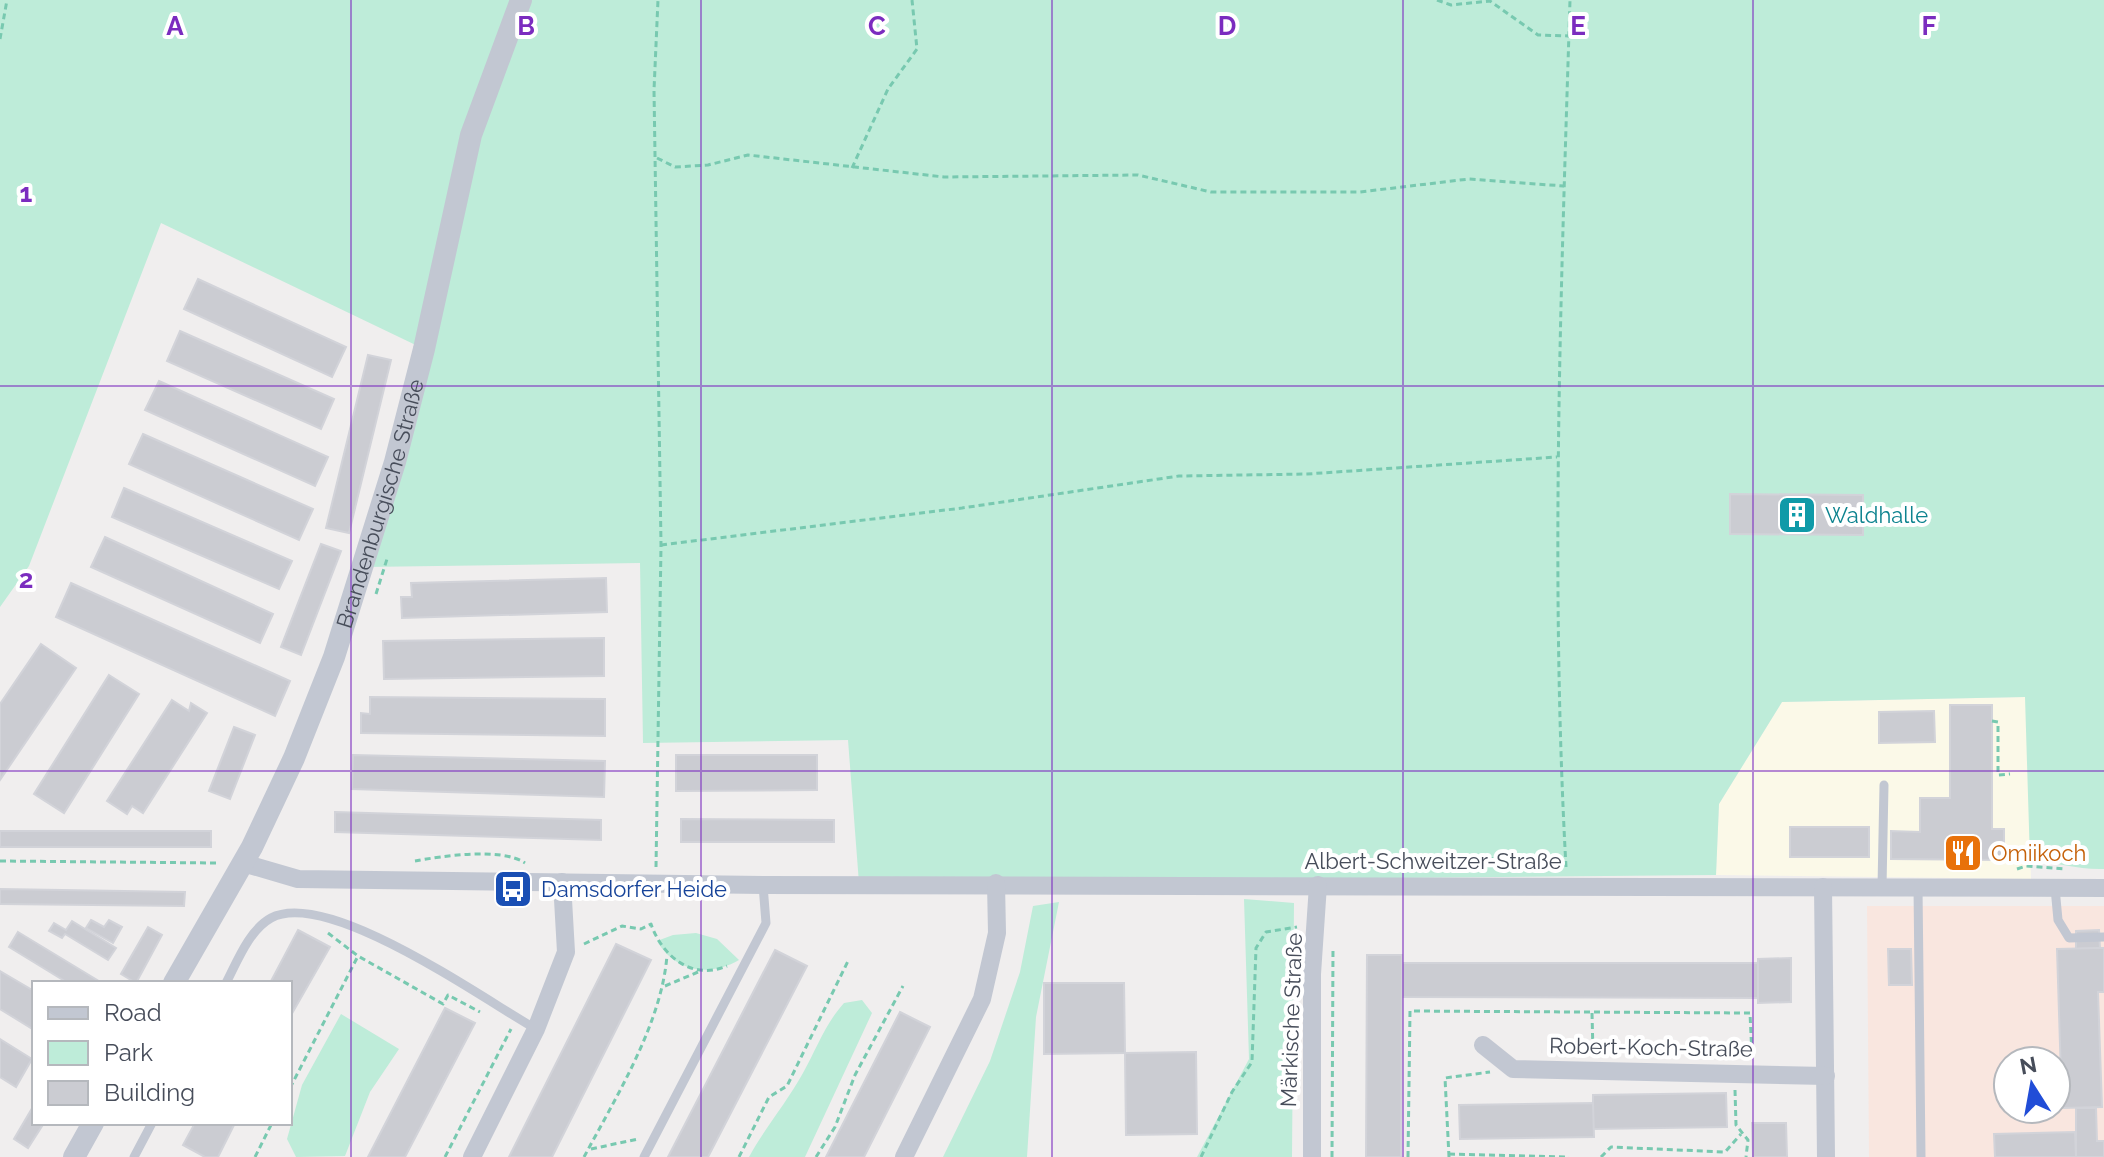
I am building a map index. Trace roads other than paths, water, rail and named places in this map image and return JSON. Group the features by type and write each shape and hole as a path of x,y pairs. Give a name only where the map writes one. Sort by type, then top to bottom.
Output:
{"street":[{"name":"Brandenburgische Straße","path":"175,981 243,863 294,758 334,657 365,567 424,349 471,135 521,0"},
{"name":"Albert-Schweitzer-Straße","path":"243,863 298,879 763,885 996,883 2104,888"},
{"path":"472,1157 536,1029 566,952 562,882"},
{"path":"904,1157 973,1021 992,964 997,933 996,883"},
{"name":"Märkische Straße","path":"1312,1157 1312,974 1318,929 1318,885"},
{"path":"1823,887 1826,1157"},
{"name":"Robert-Koch-Straße","path":"1483,1045 1513,1069 1826,1076"},
{"path":"74,1157 92,1125"}],"lane":[{"path":"1882,887 1884,785"},
{"path":"644,1157 766,923 763,885"},
{"path":"1918,887 1921,1157"},
{"path":"2055,888 2058,920 2069,938 2104,937"},
{"path":"227,981 247,944 270,918 299,911 340,920 388,942 536,1029"},
{"path":"134,1157 151,1125"}],"place":[{"name":"Waldhalle","path":"1797,515"},
{"name":"Omiikoch","path":"1963,853"},
{"name":"Damsdorfer Heide","path":"513,889"}]}
